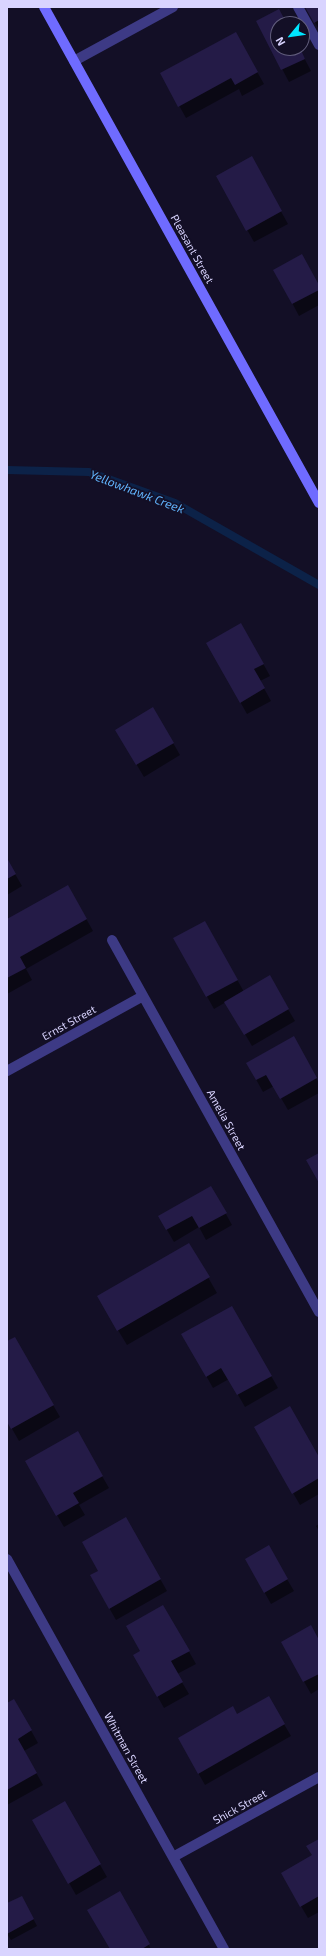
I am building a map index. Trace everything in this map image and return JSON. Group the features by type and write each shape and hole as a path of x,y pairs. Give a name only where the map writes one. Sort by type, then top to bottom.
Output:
{"street":[{"name":"Pleasant Street","path":"44,7 319,503"},
{"path":"74,61 173,7"},
{"path":"298,7 319,45"},
{"name":"Amelia Street","path":"112,940 319,1312"},
{"name":"Ernst Street","path":"7,1071 143,996"},
{"name":"Whitman Street","path":"7,1559 224,1949"},
{"name":"Shick Street","path":"173,1858 319,1777"}],"building":[{"path":"305,7 319,7 319,20 314,23"},
{"path":"279,9 283,16 270,16 270,48 256,21"},
{"path":"236,32 258,72 235,85 231,78 178,107 160,73"},
{"path":"274,56 304,56 305,59 281,70"},
{"path":"252,156 282,211 246,231 216,176"},
{"path":"302,254 319,285 319,290 292,304 273,270"},
{"path":"241,623 264,664 254,669 265,688 240,703 206,643"},
{"path":"153,707 174,743 136,765 115,730"},
{"path":"7,858 16,874 7,879"},
{"path":"68,885 87,919 20,957 26,968 7,978 7,919"},
{"path":"205,921 238,980 206,997 173,938"},
{"path":"270,975 289,1009 244,1035 224,1002"},
{"path":"294,1036 317,1078 280,1099 266,1075 256,1080 246,1063"},
{"path":"319,1153 319,1183 306,1160"},
{"path":"211,1186 227,1213 199,1228 192,1216 166,1230 158,1216"},
{"path":"189,1243 210,1277 117,1331 97,1296"},
{"path":"232,1306 272,1376 237,1395 221,1368 206,1377 181,1334"},
{"path":"15,1337 54,1405 11,1429 7,1422 7,1341"},
{"path":"290,1406 319,1457 319,1478 292,1494 254,1427"},
{"path":"78,1431 103,1476 73,1493 79,1503 56,1516 25,1461"},
{"path":"126,1517 161,1579 109,1609 90,1575 98,1571 82,1542"},
{"path":"269,1545 288,1579 264,1593 245,1559"},
{"path":"163,1605 190,1651 171,1661 183,1682 157,1697 133,1655 140,1651 126,1626"},
{"path":"311,1625 319,1640 319,1674 303,1682 281,1642"},
{"path":"269,1696 285,1724 198,1774 178,1738 233,1706 237,1714"},
{"path":"14,1699 32,1730 18,1739 37,1773 7,1790 7,1703"},
{"path":"65,1801 101,1864 68,1884 32,1820"},
{"path":"319,1839 319,1896 300,1907 281,1873 312,1855 306,1846"},
{"path":"120,1891 150,1944 142,1949 110,1949 87,1910"},
{"path":"22,1896 34,1919 7,1934 7,1903"}],"waterway":[{"name":"Yellowhawk Creek","path":"7,470 89,472 175,503 319,585"}]}
